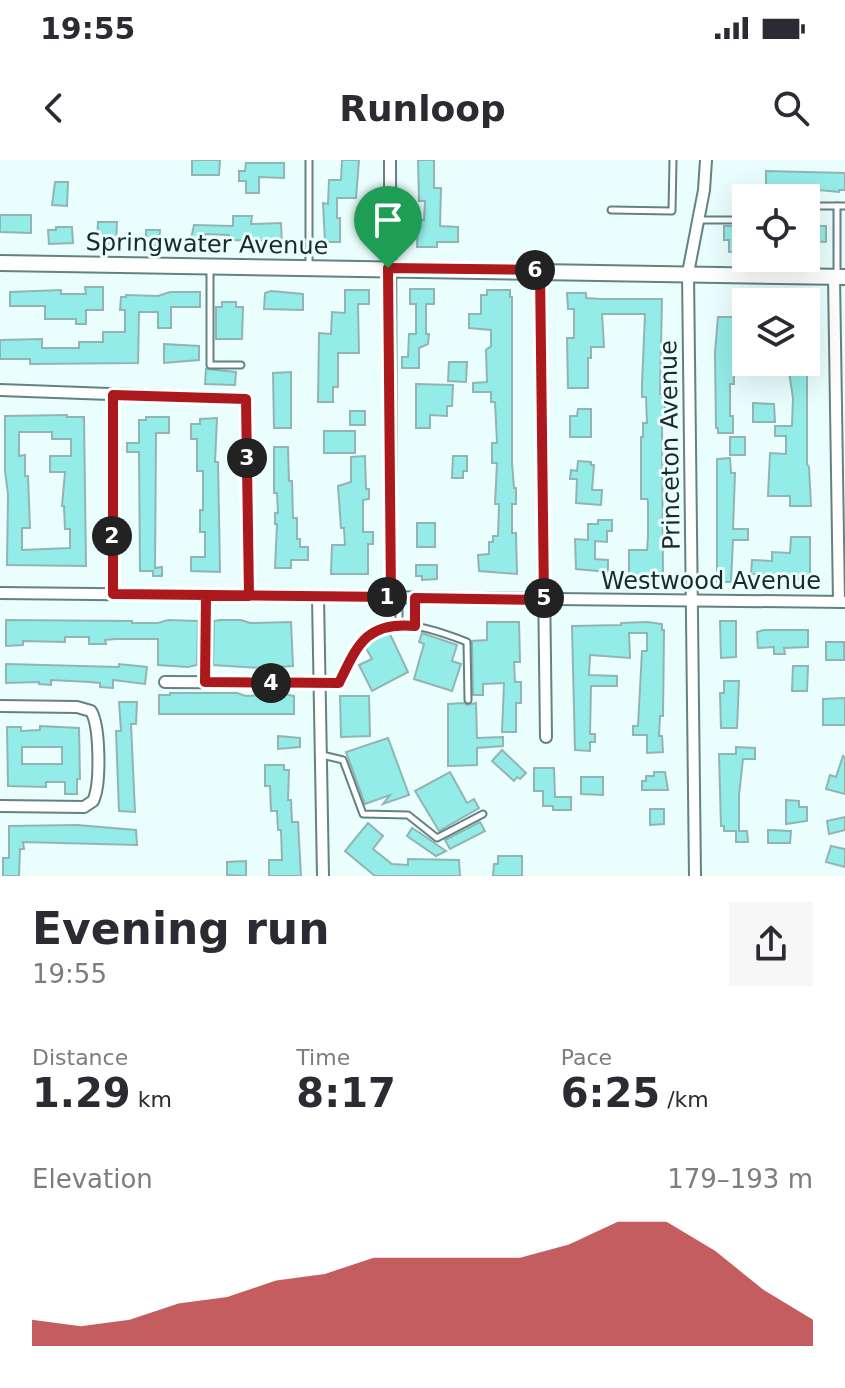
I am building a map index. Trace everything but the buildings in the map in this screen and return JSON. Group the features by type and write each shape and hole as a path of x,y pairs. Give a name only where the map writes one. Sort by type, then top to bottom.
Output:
{"street":[{"path":"390,160 388,268 395,597"},
{"name":"Princeton Avenue","path":"695,876 688,273 706,160"},
{"name":"Springwater Avenue","path":"0,263 838,277"},
{"path":"540,270 546,737"},
{"path":"838,277 842,602"},
{"path":"0,390 246,399 249,596"},
{"path":"113,395 113,594"},
{"name":"Westwood Avenue","path":"0,593 842,602"},
{"path":"205,682 206,596"},
{"path":"318,597 323,876"},
{"path":"165,682 320,683"},
{"path":"0,706 77,707 91,711 96,724 97,786 93,801 84,807 0,806"}],"lane":[{"path":"309,160 309,267"},
{"path":"611,210 672,211 673,160"},
{"path":"820,206 845,206"},
{"path":"837,206 838,277"},
{"path":"698,220 732,220"},
{"path":"210,266 210,365 241,365"},
{"path":"395,597 399,625"},
{"path":"415,598 415,626"},
{"path":"320,683 339,683 364,638 383,628 415,626 437,630 467,642 468,700"},
{"path":"321,755 343,760 363,814 408,815 437,838 483,814"}],"route":[{"path":"388,268 391,597 206,596 113,594 113,395 246,399 249,596 206,596 205,682 339,683 364,638 391,626 415,626 415,598 544,600 540,270 388,268"}]}
